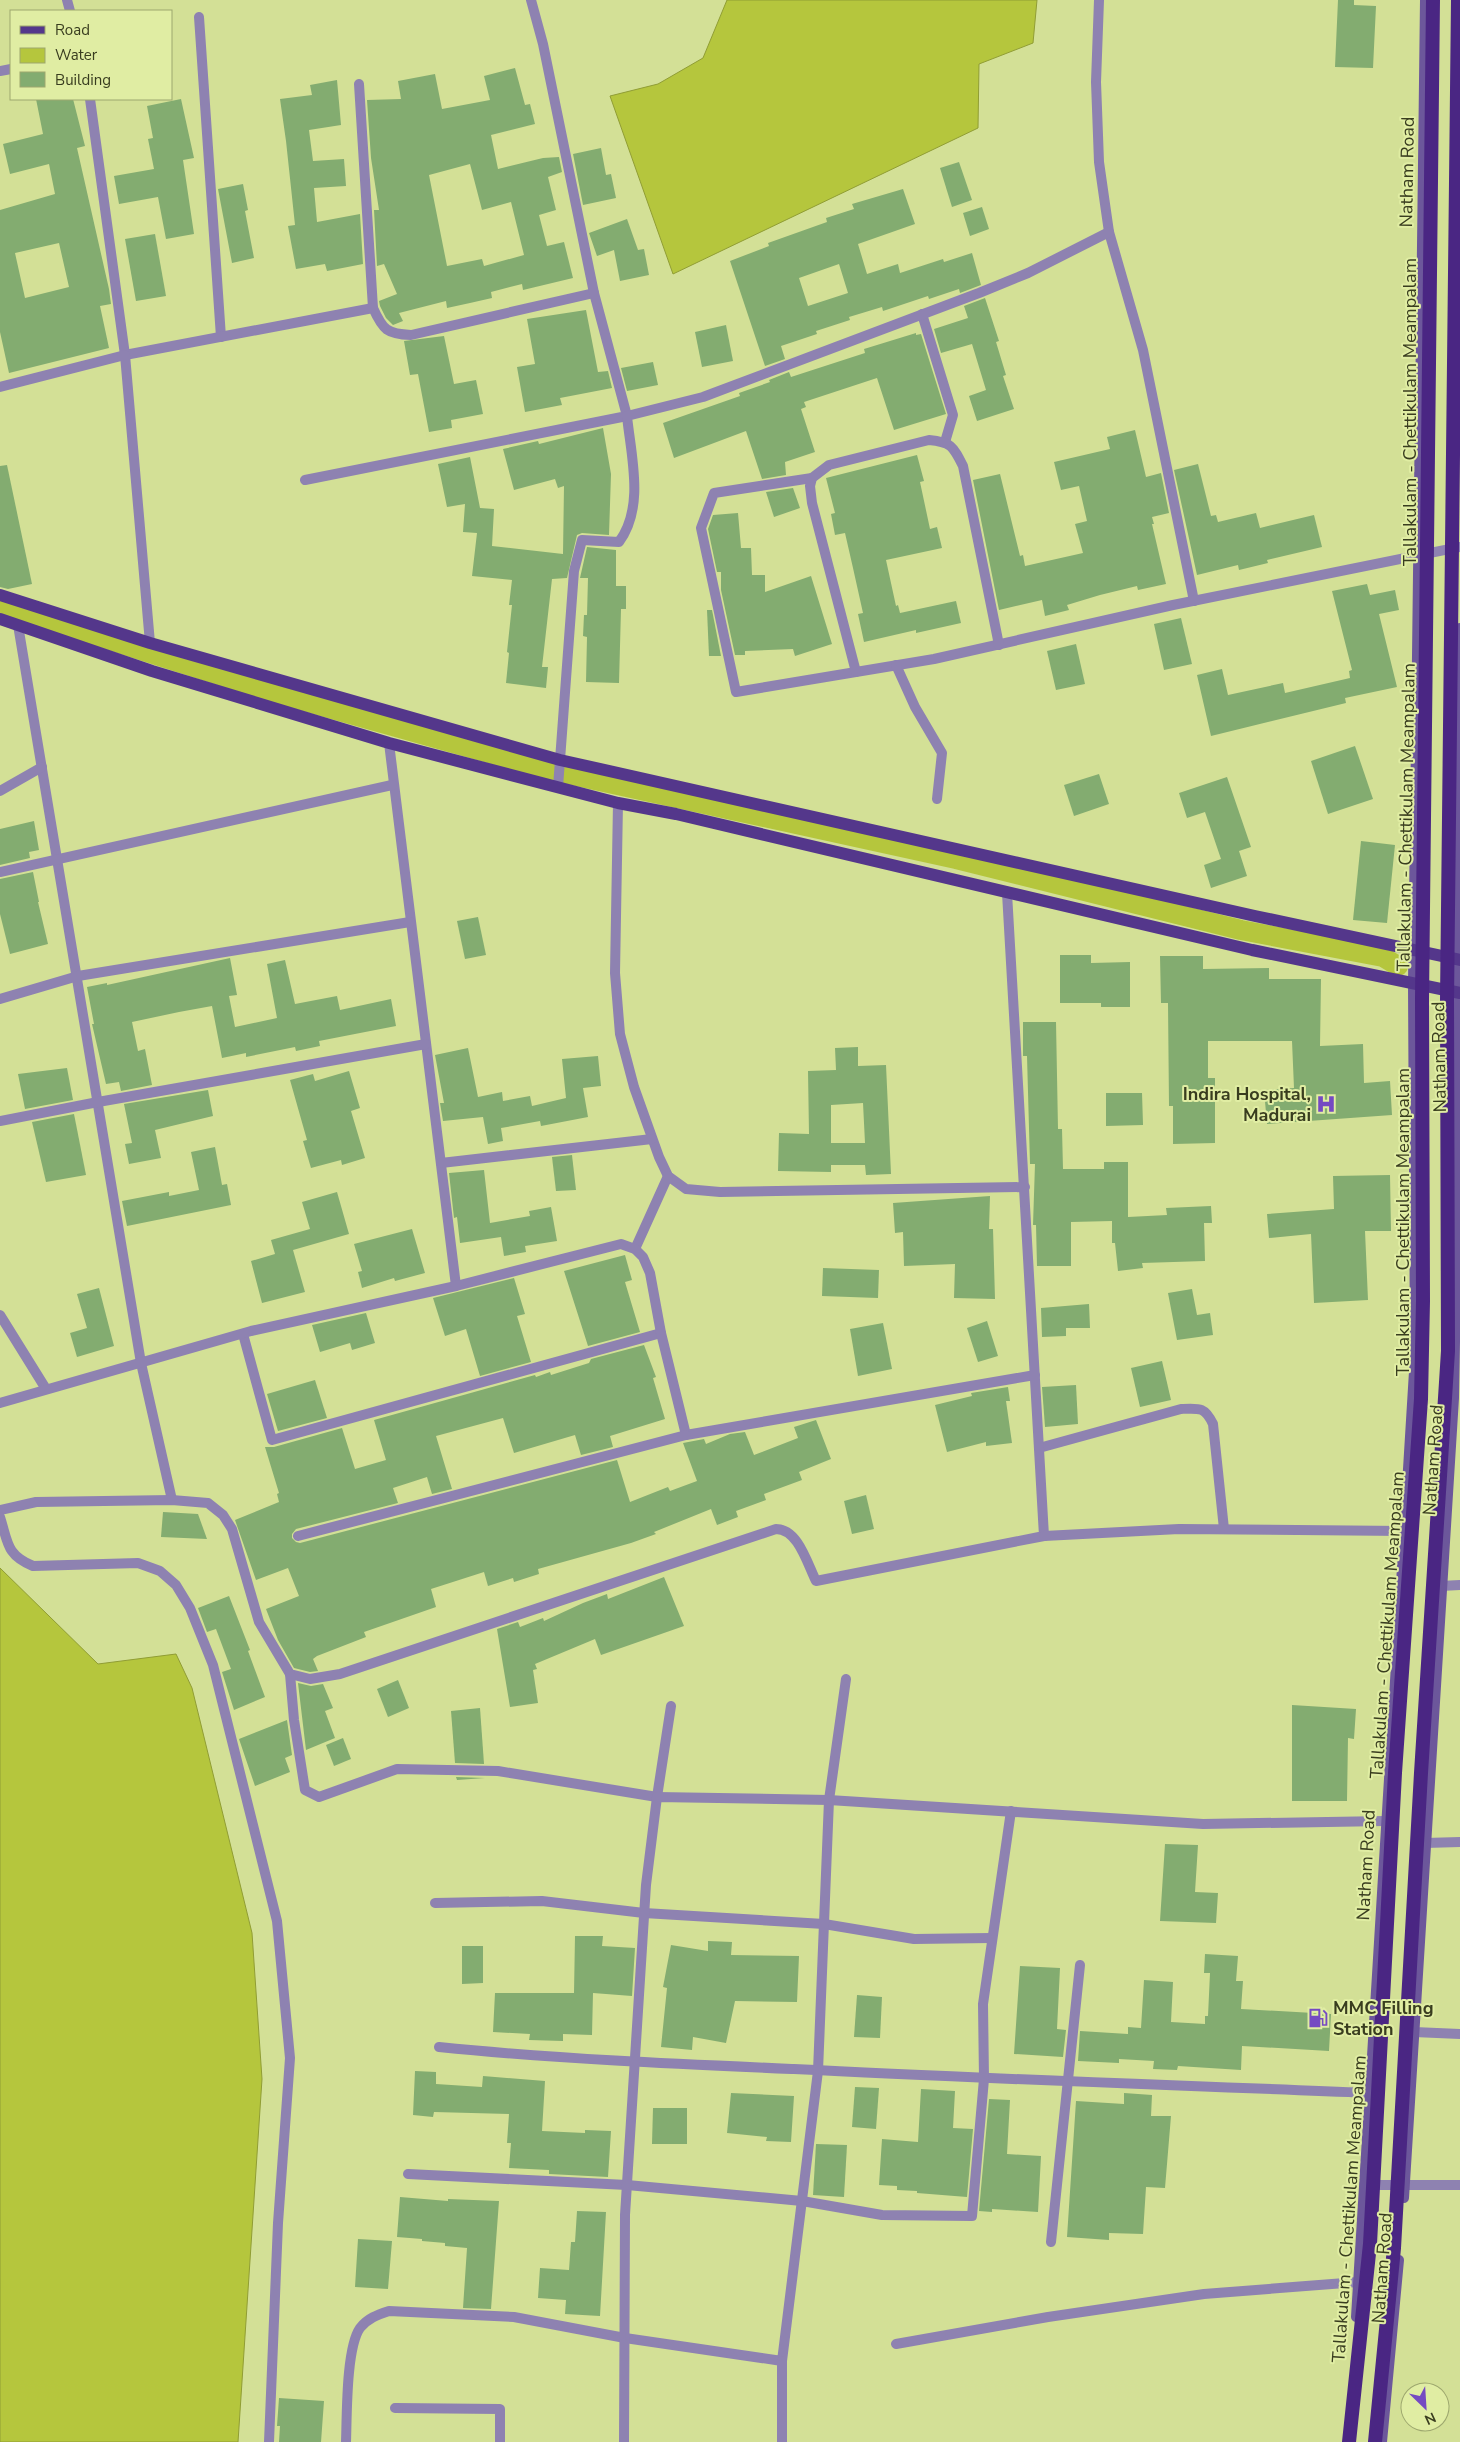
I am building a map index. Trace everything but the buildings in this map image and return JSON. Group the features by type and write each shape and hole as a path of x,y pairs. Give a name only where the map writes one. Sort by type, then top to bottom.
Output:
{"highway":[{"name":"Tallakulam - Chettikulam Meampalam","path":"1349,2442 1370,2244 1395,1783 1419,1448 1422,1363 1423,980 1433,0"},
{"path":"1375,2442 1394,2248 1421,1773 1448,1351 1447,1000 1458,0"}],"main road":[{"name":"Natham Road","path":"1343,2442 1358,2282 1415,1355 1414,949 1425,0"},
{"path":"0,595 150,643 560,764 1457,959"},
{"path":"0,619 152,671 389,743 558,783 618,803 676,814 1252,950 1457,992"},
{"name":"Natham Road","path":"1382,2442 1395,2322 1451,1452 1456,1337 1460,628"}],"street":[{"path":"531,0 543,44 594,293 627,416 634,503 627,532 619,542 582,540 574,571 571,600 558,783"},
{"path":"1100,0 1096,82 1099,162 1110,232 1143,350 1194,601"},
{"path":"199,17 221,337"},
{"path":"359,84 373,308 381,324 393,334 411,335 594,293"},
{"path":"90,100 125,354 150,643"},
{"path":"305,480 627,416 703,397 1028,273 1110,232"},
{"path":"0,387 125,354 373,308"},
{"path":"922,314 953,415 945,442"},
{"path":"999,644 963,466 955,450 945,442 929,440 829,465 812,478 714,493 701,528 736,692 896,666 999,644 1194,601 1460,547"},
{"path":"812,478 810,486 812,503 856,672"},
{"path":"18,625 141,1363 172,1500"},
{"path":"896,666 914,707 942,753 937,799"},
{"path":"389,743 392,785 456,1286"},
{"path":"0,792 42,767"},
{"path":"0,872 392,785"},
{"path":"618,803 615,973 620,1034 634,1087 652,1139 668,1176 686,1189 720,1192 1025,1187"},
{"path":"1007,893 1044,1536"},
{"path":"0,999 78,976 410,922"},
{"path":"0,1121 426,1044"},
{"path":"441,1163 652,1139"},
{"path":"635,1249 668,1176"},
{"path":"0,1403 243,1334 456,1286 621,1244 635,1249 643,1257 650,1273 661,1333 686,1435"},
{"path":"0,1315 46,1389"},
{"path":"243,1334 272,1440 661,1333"},
{"path":"298,1536 686,1435 1035,1375"},
{"path":"1039,1448 1182,1409 1198,1408 1208,1413 1213,1424 1224,1529"},
{"path":"0,1510 36,1502 172,1500 208,1502 223,1515 232,1529 260,1622 290,1674 294,1720 305,1790 319,1797 397,1769 498,1771 657,1797 829,1800 1203,1824 1385,1821"},
{"path":"0,1517 10,1548 18,1560 33,1566 138,1563 160,1571 176,1585 190,1608 213,1665 277,1921 290,2058 278,2222 269,2442"},
{"path":"290,1674 310,1679 340,1674 776,1529 785,1529 793,1535 816,1581 1044,1536 1179,1529 1404,1532"},
{"path":"1441,1586 1460,1585"},
{"path":"782,2442 782,2362 818,2070 829,1800 846,1679"},
{"path":"624,2442 627,2185 644,1913 657,1797 671,1706"},
{"path":"408,2174 627,2185 802,2201 882,2215 972,2216 984,2079 983,2004 991,1938 1011,1811"},
{"path":"1425,1843 1460,1842"},
{"path":"435,1903 542,1901 644,1913 824,1924 914,1939 991,1938"},
{"path":"1051,2242 1080,1965"},
{"path":"1414,2032 1460,2034"},
{"path":"439,2047 533,2056 635,2062 984,2079 1369,2093"},
{"path":"1364,2185 1460,2184"},
{"path":"896,2344 1048,2316 1204,2294 1358,2282"},
{"path":"346,2442 347,2402 354,2343 360,2328 372,2317 389,2311 514,2317 625,2338 782,2362"},
{"path":"396,2408 500,2409 500,2442"}],"water":[{"path":"727,0 1037,0 1033,43 979,64 978,128 673,274 610,96 658,84 703,58"},
{"path":"0,1568 98,1664 176,1654 192,1688 252,1933 262,2079 238,2442 0,2442"}],"waterway":[{"path":"0,605 265,690 549,770 956,859 1241,930 1383,957 1398,966"}],"place":[{"name":"Indira Hospital, Madurai","path":"1326,1104"},
{"name":"MMC Filling Station","path":"1318,2018"}]}
